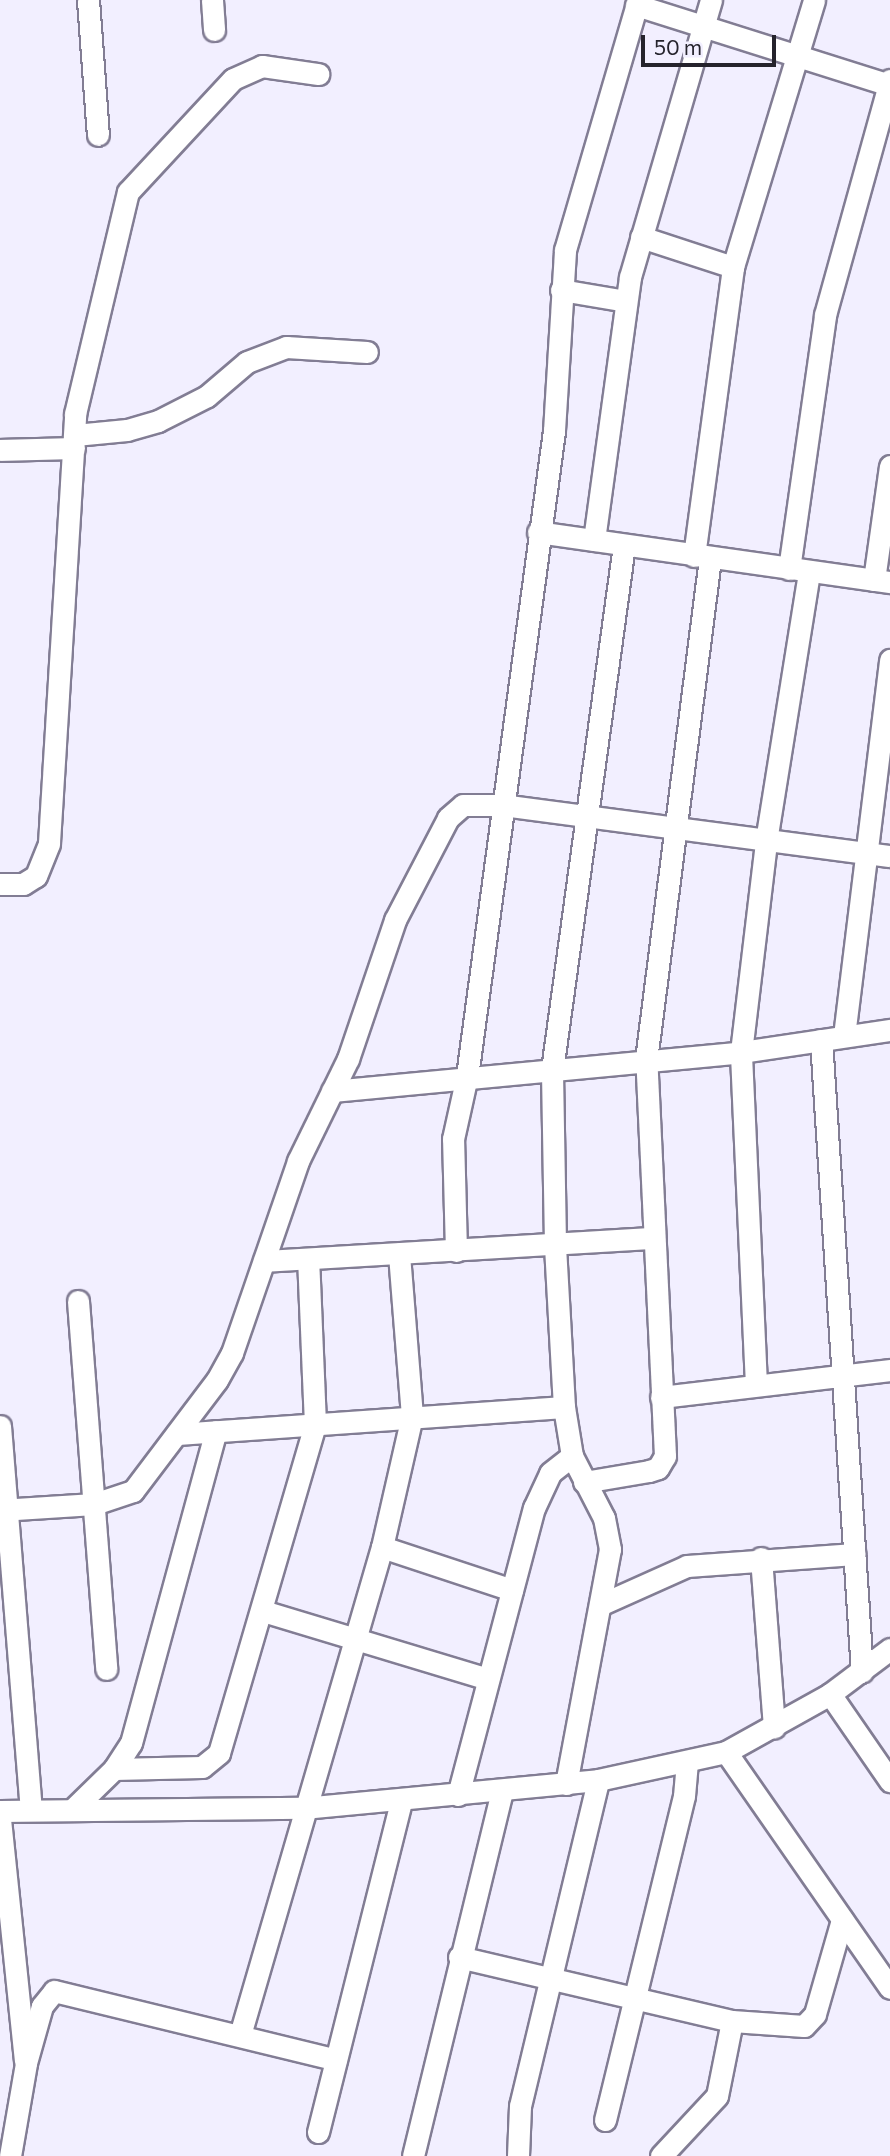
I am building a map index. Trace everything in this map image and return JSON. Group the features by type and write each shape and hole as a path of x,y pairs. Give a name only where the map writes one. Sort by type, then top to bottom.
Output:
{"street":[{"path":"88,0 98,135"},
{"path":"212,0 214,30"},
{"path":"594,540 626,301 641,237 711,0"},
{"path":"584,1482 659,1468 665,1456 652,1238 646,1060 675,829 733,267 814,0"},
{"path":"456,1251 453,1146 467,1076 538,532 554,431 565,250 637,2 704,27 890,83 822,327 799,570 741,1052 756,1385"},
{"path":"0,884 23,884 36,876 50,843 74,441 82,375 128,192 233,79 262,66 318,74"},
{"path":"641,237 733,267"},
{"path":"561,290 626,301"},
{"path":"0,450 74,441 127,430 189,408 247,362 286,347 366,352"},
{"path":"538,532 882,581 890,466"},
{"path":"566,1784 602,1604 608,1534 597,1500 584,1482 572,1456 564,1408 555,1244 552,1070 584,817 624,545"},
{"path":"844,1036 863,853 890,660"},
{"path":"3,1510 94,1504 133,1491 177,1434 232,1353 298,1161 348,1059 395,920 448,818 472,802 890,856"},
{"path":"332,1091 467,1076 741,1052 890,1030"},
{"path":"821,1040 845,1375 862,1672"},
{"path":"264,1261 652,1238"},
{"path":"240,2035 303,1808 382,1547 412,1416 399,1254"},
{"path":"114,1769 202,1768 216,1759 263,1611 315,1424 308,1259"},
{"path":"78,1301 106,1669"},
{"path":"661,1397 890,1370"},
{"path":"177,1434 412,1416 564,1408"},
{"path":"0,1426 3,1510 31,1810"},
{"path":"73,1809 114,1769 131,1743 216,1431"},
{"path":"458,1795 542,1486 550,1473 572,1456"},
{"path":"382,1547 512,1590"},
{"path":"602,1604 687,1566 761,1558 855,1554"},
{"path":"761,1558 774,1728"},
{"path":"263,1611 488,1679"},
{"path":"0,1811 303,1808 401,1802 598,1780 687,1763 726,1752 774,1728 830,1694 890,1649"},
{"path":"830,1694 890,1781"},
{"path":"726,1752 890,1988"},
{"path":"605,2120 684,1796 687,1763"},
{"path":"518,2156 517,2122 598,1780"},
{"path":"412,2156 502,1791"},
{"path":"318,2132 401,1802"},
{"path":"0,1819 26,2063"},
{"path":"459,1958 732,2021 793,2026 810,2023 842,1920"},
{"path":"10,2156 26,2063 42,2006 54,1991 336,2060"},
{"path":"661,2156 717,2096 732,2021"}]}
